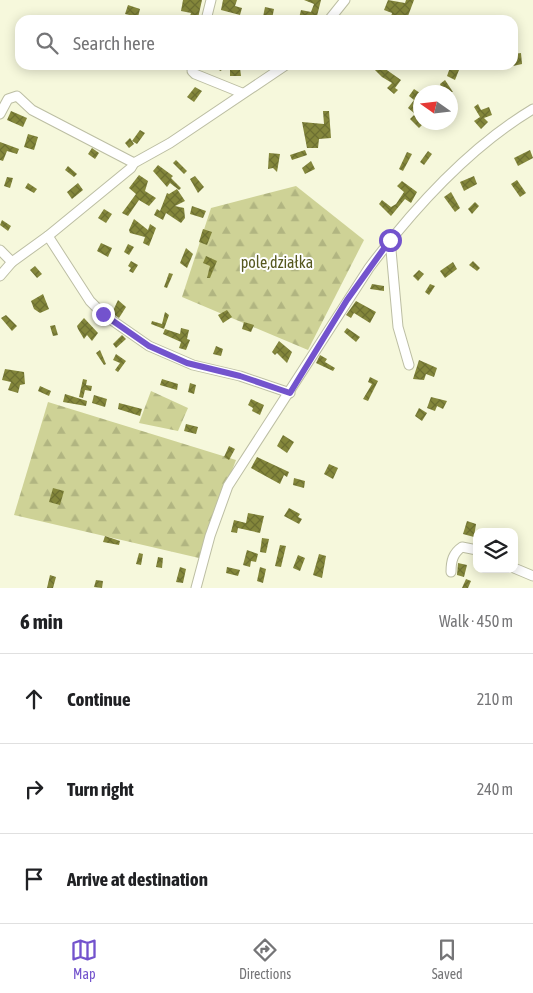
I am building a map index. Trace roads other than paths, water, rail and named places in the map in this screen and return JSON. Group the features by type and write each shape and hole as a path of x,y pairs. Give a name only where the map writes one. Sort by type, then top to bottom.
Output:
{"street":[{"path":"208,15 212,0"},
{"path":"334,15 345,0"},
{"path":"192,70 195,74 242,93"},
{"path":"0,276 12,262 48,236 134,164 170,143 278,70"},
{"path":"0,114 8,100 16,96 32,110 134,164"},
{"path":"196,588 210,536 228,486 290,393 347,300 390,240 424,202 486,141 533,108"},
{"path":"48,236 93,304 149,346 193,366 245,377 290,393"},
{"path":"390,240 398,327 409,365"},
{"path":"0,250 12,262"},
{"path":"451,572 451,562 456,551 462,547 473,549"},
{"path":"518,570 533,576"}],"park label":[{"name":"pole,działka","path":"277,262"}]}
